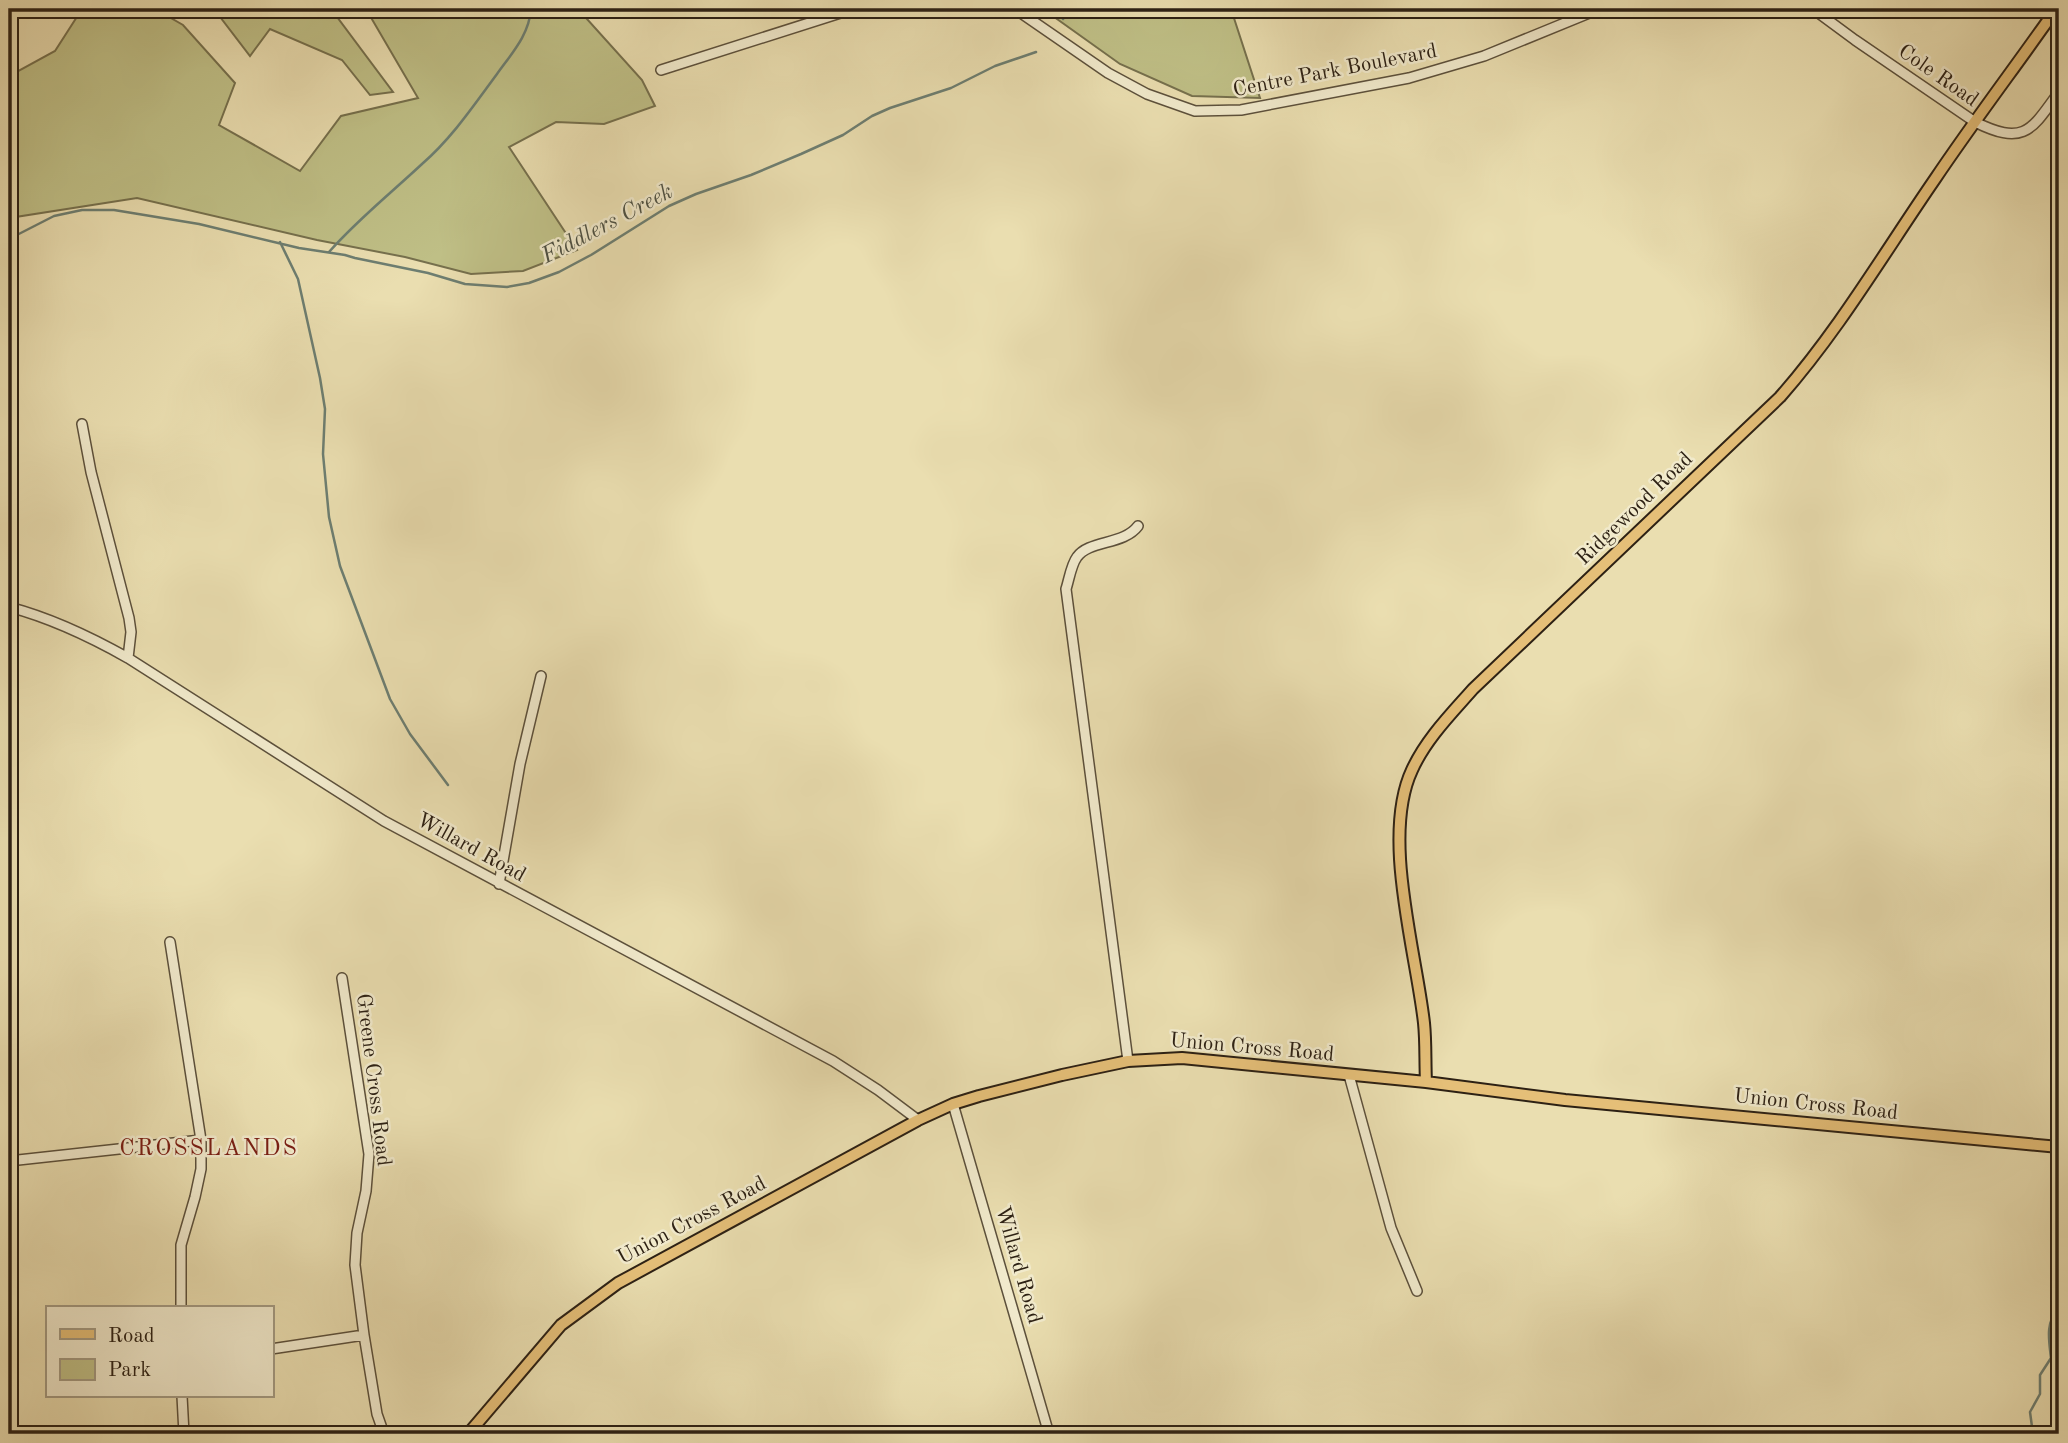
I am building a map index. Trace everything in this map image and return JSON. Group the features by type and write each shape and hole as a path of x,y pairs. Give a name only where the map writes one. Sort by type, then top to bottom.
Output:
{"main road":[{"name":"Ridgewood Road","path":"1426,1082 1424,1024 1399,840 1405,792 1411,771 1423,750 1473,689 1780,397 1807,367 2056,9"},
{"name":"Union Cross Road","path":"468,1434 561,1325 618,1283 918,1120 953,1104 1062,1075 1128,1061 1182,1058 1426,1082 1565,1100 2059,1147"}],"street":[{"path":"9,15 19,9"},
{"path":"661,70 853,9"},
{"name":"Centre Park Boulevard","path":"1011,9 1021,13 1108,74 1147,94 1195,111 1241,110 1409,78 1484,56 1599,9"},
{"name":"Cole Road","path":"1813,9 1975,122 1995,132 2020,133 2028,130 2059,92"},
{"path":"82,424 91,472 129,618 131,632 128,658"},
{"path":"1128,1061 1066,589 1078,556 1090,548 1126,535 1138,526"},
{"name":"Willard Road","path":"9,607 65,625 128,658 384,821 833,1061 918,1120"},
{"path":"499,884 520,764 541,677"},
{"path":"170,942 201,1140 201,1169 181,1245 181,1306"},
{"name":"Greene Cross Road","path":"342,978 369,1154 355,1265 377,1413 384,1434"},
{"path":"1349,1075 1391,1228 1417,1291"},
{"name":"Willard Road","path":"953,1104 1048,1434"},
{"path":"9,1161 201,1140"},
{"path":"273,1349 364,1335"},
{"path":"182,1398 184,1434"}],"green space":[{"path":"82,9 155,9 183,25 235,83 219,125 300,171 341,116 418,98 366,9 578,9 642,80 655,106 604,124 556,122 509,147 577,250 523,271 471,274 137,198 9,218 9,76 55,51"},
{"path":"211,9 293,9 337,17 393,92 370,95 342,60 270,29 250,56"},
{"path":"1043,9 1231,9 1260,98 1192,96 1120,64"}],"waterway":[{"path":"329,252 453,132 519,43 527,27 531,9"},
{"name":"Fiddlers Creek","path":"1063,19 1070,9"},
{"name":"Fiddlers Creek","path":"9,239 54,216 82,210 114,210 199,224 299,248 428,273 465,284 507,287 529,283 559,272 591,255 669,206 801,154 843,135 890,108 951,88 995,66 1036,52"},
{"path":"280,242 298,279 320,378 325,409 323,454 329,517 340,566 390,699 410,734 448,785"},
{"path":"2033,1434 2030,1412 2040,1394 2040,1375 2051,1358 2050,1325 2059,1309"}],"district":[{"name":"CROSSLANDS","path":"209,1148"}]}
